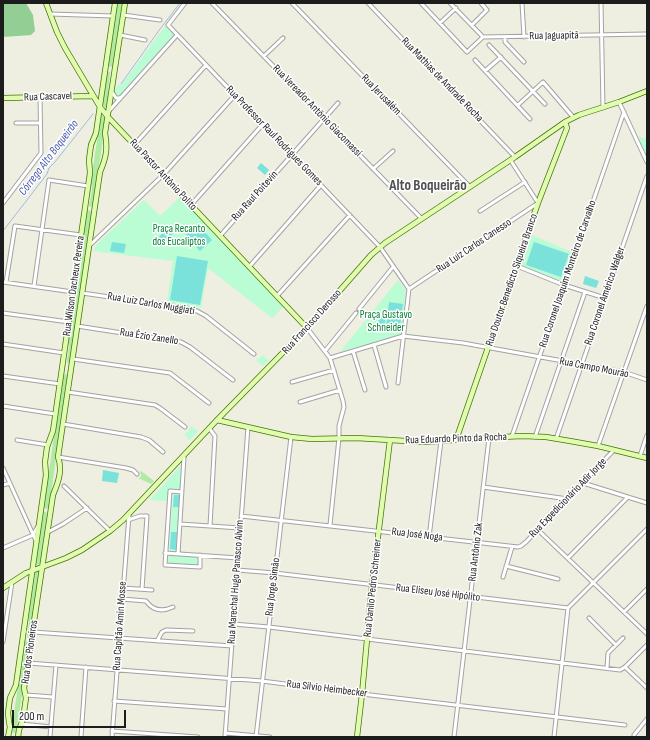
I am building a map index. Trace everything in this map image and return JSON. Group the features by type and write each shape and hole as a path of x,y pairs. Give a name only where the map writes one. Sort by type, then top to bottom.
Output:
{"main road":[{"name":"Rua Pastor Antônio Polito","path":"46,3 65,48 100,107 108,114 116,126 307,328"},
{"name":"Rua Wilson Dacheux Pereira","path":"33,570 46,475 45,462 48,445 53,432 86,205 90,173 89,160 91,145 96,133 115,3"},
{"name":"Rua Wilson Dacheux Pereira","path":"42,566 53,495 58,484 60,473 61,466 58,457 100,172 105,160 107,144 105,133 124,3"},
{"path":"105,72 107,69 110,69 113,70 114,74"},
{"name":"Rua Cascavel","path":"3,98 92,94 102,90"},
{"name":"Rua Francisco Derosso","path":"3,588 21,575 66,558 82,550 128,517 209,428 307,328 371,255 380,247 421,218 513,159 573,117 603,108 646,92"},
{"name":"Rua Doutor Benedicto Siqueira Branco","path":"456,440 538,203 567,128 565,122"},
{"path":"106,129 110,126 116,126"},
{"path":"86,205 90,209 95,207"},
{"path":"63,361 64,364 67,365 70,365 72,361"},
{"path":"61,375 66,372 69,373 70,376"},
{"name":"Rua Eduardo Pinto da Rocha","path":"217,420 291,437 312,439 362,438 417,442 512,436 535,437 598,446 647,458"},
{"name":"Rua Danilo Pedro Schreiner","path":"357,737 368,639 372,585 390,440"},
{"path":"41,512 47,510 50,513"},
{"name":"Rua dos Pioneiros","path":"17,737 23,719 26,695 24,688 42,566"},
{"name":"Rua dos Pioneiros","path":"9,737 10,727 8,713 11,696 16,685 33,570"},
{"path":"23,636 26,640 32,639"},
{"path":"9,737 14,735 17,737"}],"street":[{"name":"Rua Professor Raul Rodrigues Gomes","path":"185,3 168,25 380,247 409,289"},
{"name":"Rua Vereador Antônio Giacomassi","path":"212,3 421,218"},
{"name":"Rua Jerusalém","path":"292,3 470,187"},
{"name":"Rua Mathias de Andrade Rocha","path":"368,3 513,159 538,203"},
{"path":"421,3 468,52 483,37 450,3"},
{"path":"472,25 487,10 480,3"},
{"path":"522,3 524,36"},
{"path":"601,3 603,108"},
{"path":"440,23 456,8"},
{"path":"50,14 113,16"},
{"path":"123,15 160,20"},
{"name":"Rua Jaguapitã","path":"483,37 647,34"},
{"path":"120,35 145,40"},
{"path":"108,114 122,96 177,35"},
{"path":"505,37 505,42 524,62"},
{"path":"264,56 283,38"},
{"path":"489,44 545,104"},
{"path":"485,72 500,57"},
{"path":"475,60 530,119"},
{"path":"134,145 206,65"},
{"path":"518,105 542,82 557,97 573,117"},
{"path":"111,92 116,98 122,96"},
{"path":"89,246 163,176 235,95"},
{"path":"3,203 40,156 40,97"},
{"path":"619,102 647,162"},
{"name":"Rua Raul Poitevin","path":"220,236 338,103"},
{"name":"Rua Coronel Joaquim Monteiro de Carvalho","path":"512,436 624,112"},
{"path":"16,123 40,123"},
{"path":"191,205 263,124"},
{"path":"373,169 393,151"},
{"name":"Rua Coronel Américo Walger","path":"556,439 647,176"},
{"path":"34,286 49,180 88,186"},
{"path":"480,211 525,182"},
{"path":"250,267 321,185"},
{"name":"Rua Luiz Carlos Canesso","path":"409,289 538,203"},
{"path":"277,296 350,215"},
{"path":"73,292 5,282 14,226 81,236"},
{"path":"516,266 564,285 604,298"},
{"path":"359,309 394,267"},
{"path":"398,383 409,289"},
{"path":"535,437 585,292"},
{"name":"Rua Luiz Carlos Muggiati","path":"82,293 186,308 196,311 206,316 254,354"},
{"path":"598,446 647,306"},
{"path":"3,313 69,322"},
{"path":"325,351 356,313"},
{"name":"Rua Ézio Zanello","path":"77,326 181,342 190,347 233,380"},
{"path":"307,328 330,358 344,407 340,422 330,525"},
{"name":"Rua Campo Mourão","path":"330,358 403,336 463,343 624,372 647,380"},
{"path":"3,344 64,353"},
{"path":"374,345 386,387"},
{"path":"353,351 365,390"},
{"path":"72,361 170,373 209,403"},
{"path":"292,382 334,370"},
{"path":"3,376 60,384"},
{"path":"300,402 340,390"},
{"path":"68,392 155,405 185,427"},
{"path":"3,406 55,414"},
{"path":"63,424 141,437 149,440 163,452"},
{"name":"Rua Marechal Hugo Panasco Alvim","path":"225,735 248,427"},
{"path":"209,428 215,436 210,526"},
{"path":"640,456 647,435"},
{"name":"Rua Jorge Simão","path":"256,736 291,437"},
{"name":"Rua Antônio Zak","path":"454,737 489,438"},
{"path":"17,440 48,445"},
{"path":"429,537 441,441"},
{"name":"Rua Expedicionário Adir Jorge","path":"521,546 614,450"},
{"path":"178,554 184,455"},
{"path":"58,457 126,468 133,470 138,474"},
{"path":"3,468 37,543"},
{"path":"3,486 10,482"},
{"path":"583,483 647,503"},
{"path":"64,486 110,531"},
{"path":"483,487 568,499"},
{"path":"182,492 170,491 164,565 200,567 200,555"},
{"path":"568,558 628,497"},
{"path":"48,532 87,508"},
{"path":"128,517 147,516 142,589"},
{"name":"Rua José Noga","path":"241,516 512,547 521,546"},
{"name":"Rua Capitão Amin Mosse","path":"112,737 128,517"},
{"path":"49,522 58,526"},
{"path":"3,544 4,548 33,535 40,523"},
{"path":"180,524 240,528"},
{"path":"554,737 568,608 647,529"},
{"path":"538,530 647,634"},
{"path":"503,576 512,547"},
{"path":"165,553 238,558"},
{"path":"506,566 558,579"},
{"name":"Rua Eliseu José Hipólito","path":"237,570 275,573 568,608"},
{"path":"3,642 12,582"},
{"path":"123,588 152,590"},
{"path":"624,612 647,589"},
{"path":"122,599 146,601 149,606 156,609 168,610 173,607"},
{"path":"589,618 616,645"},
{"path":"233,624 269,627 620,670 647,645"},
{"path":"157,641 162,632 166,630 193,631"},
{"path":"33,632 232,646"},
{"path":"607,668 608,654 623,638"},
{"name":"Rua Sílvio Heimbecker","path":"28,663 262,681 625,725"},
{"path":"50,737 56,665"},
{"path":"625,667 647,688"},
{"path":"80,737 86,668"},
{"path":"26,695 53,697"},
{"path":"114,701 227,709"},
{"path":"634,735 647,719"},
{"path":"21,724 51,727"},
{"path":"112,731 198,737"},
{"path":"225,735 270,737"}],"green space":[{"path":"3,3 26,3 33,15 35,31 31,35 3,37"},
{"path":"117,3 122,3 113,68 107,66"},
{"path":"165,26 175,35 122,94 117,95 116,88 118,85 119,84 121,86"},
{"path":"107,71 110,72 107,110 102,104"},
{"path":"101,114 106,119 93,206 91,207 89,206 92,189 91,180"},
{"path":"638,136 647,139 647,157"},
{"name":"Praça Recanto dos Eucaliptos","path":"180,197 283,307 272,318 208,268 201,308 167,302 173,261 93,251 98,243 144,200 160,216"},
{"path":"87,210 92,212 70,363 67,363 69,348 68,334"},
{"path":"532,235 574,253 564,282 521,266"},
{"name":"Praça Gustavo Schneider","path":"398,280 406,291 401,334 340,352"},
{"path":"262,355 269,360 263,366 256,360"},
{"path":"66,374 67,378 49,509 44,508 62,377"},
{"path":"191,426 198,431 190,440 184,434 188,432"},
{"path":"181,465 180,490 168,489 167,501 150,500"},
{"path":"141,471 154,481 151,484 138,478 141,477"},
{"path":"173,494 181,494 177,551 169,550"},
{"path":"46,512 47,515 41,563 35,566 43,514"},
{"path":"169,555 199,557 198,565 168,563"},
{"path":"40,571 29,638 27,637 29,615 35,572"},
{"path":"25,640 30,642 16,734 13,732 11,733"}],"shaded area":[{"path":"261,163 269,170 265,175 257,168"},
{"path":"197,224 212,240 200,251 185,235"},
{"path":"169,226 175,231 165,244 158,238"},
{"path":"112,242 126,244 124,253 110,251"},
{"path":"534,242 569,254 561,277 526,265"},
{"path":"177,256 208,261 200,305 170,300"},
{"path":"585,276 599,281 596,288 583,284"},
{"path":"389,302 403,304 400,327 386,326"},
{"path":"380,312 386,313 385,325 378,325"},
{"path":"103,470 119,473 117,483 102,481"},
{"path":"174,495 180,495 179,507 173,507"},
{"path":"171,532 177,532 176,550 170,549"}],"waterway":[{"name":"Córrego Alto Boqueirão","path":"121,84 180,3"},
{"name":"Córrego Alto Boqueirão","path":"3,231 47,174 49,168 93,114"}],"district":[{"name":"Alto Boqueirão","path":"428,186"}]}
